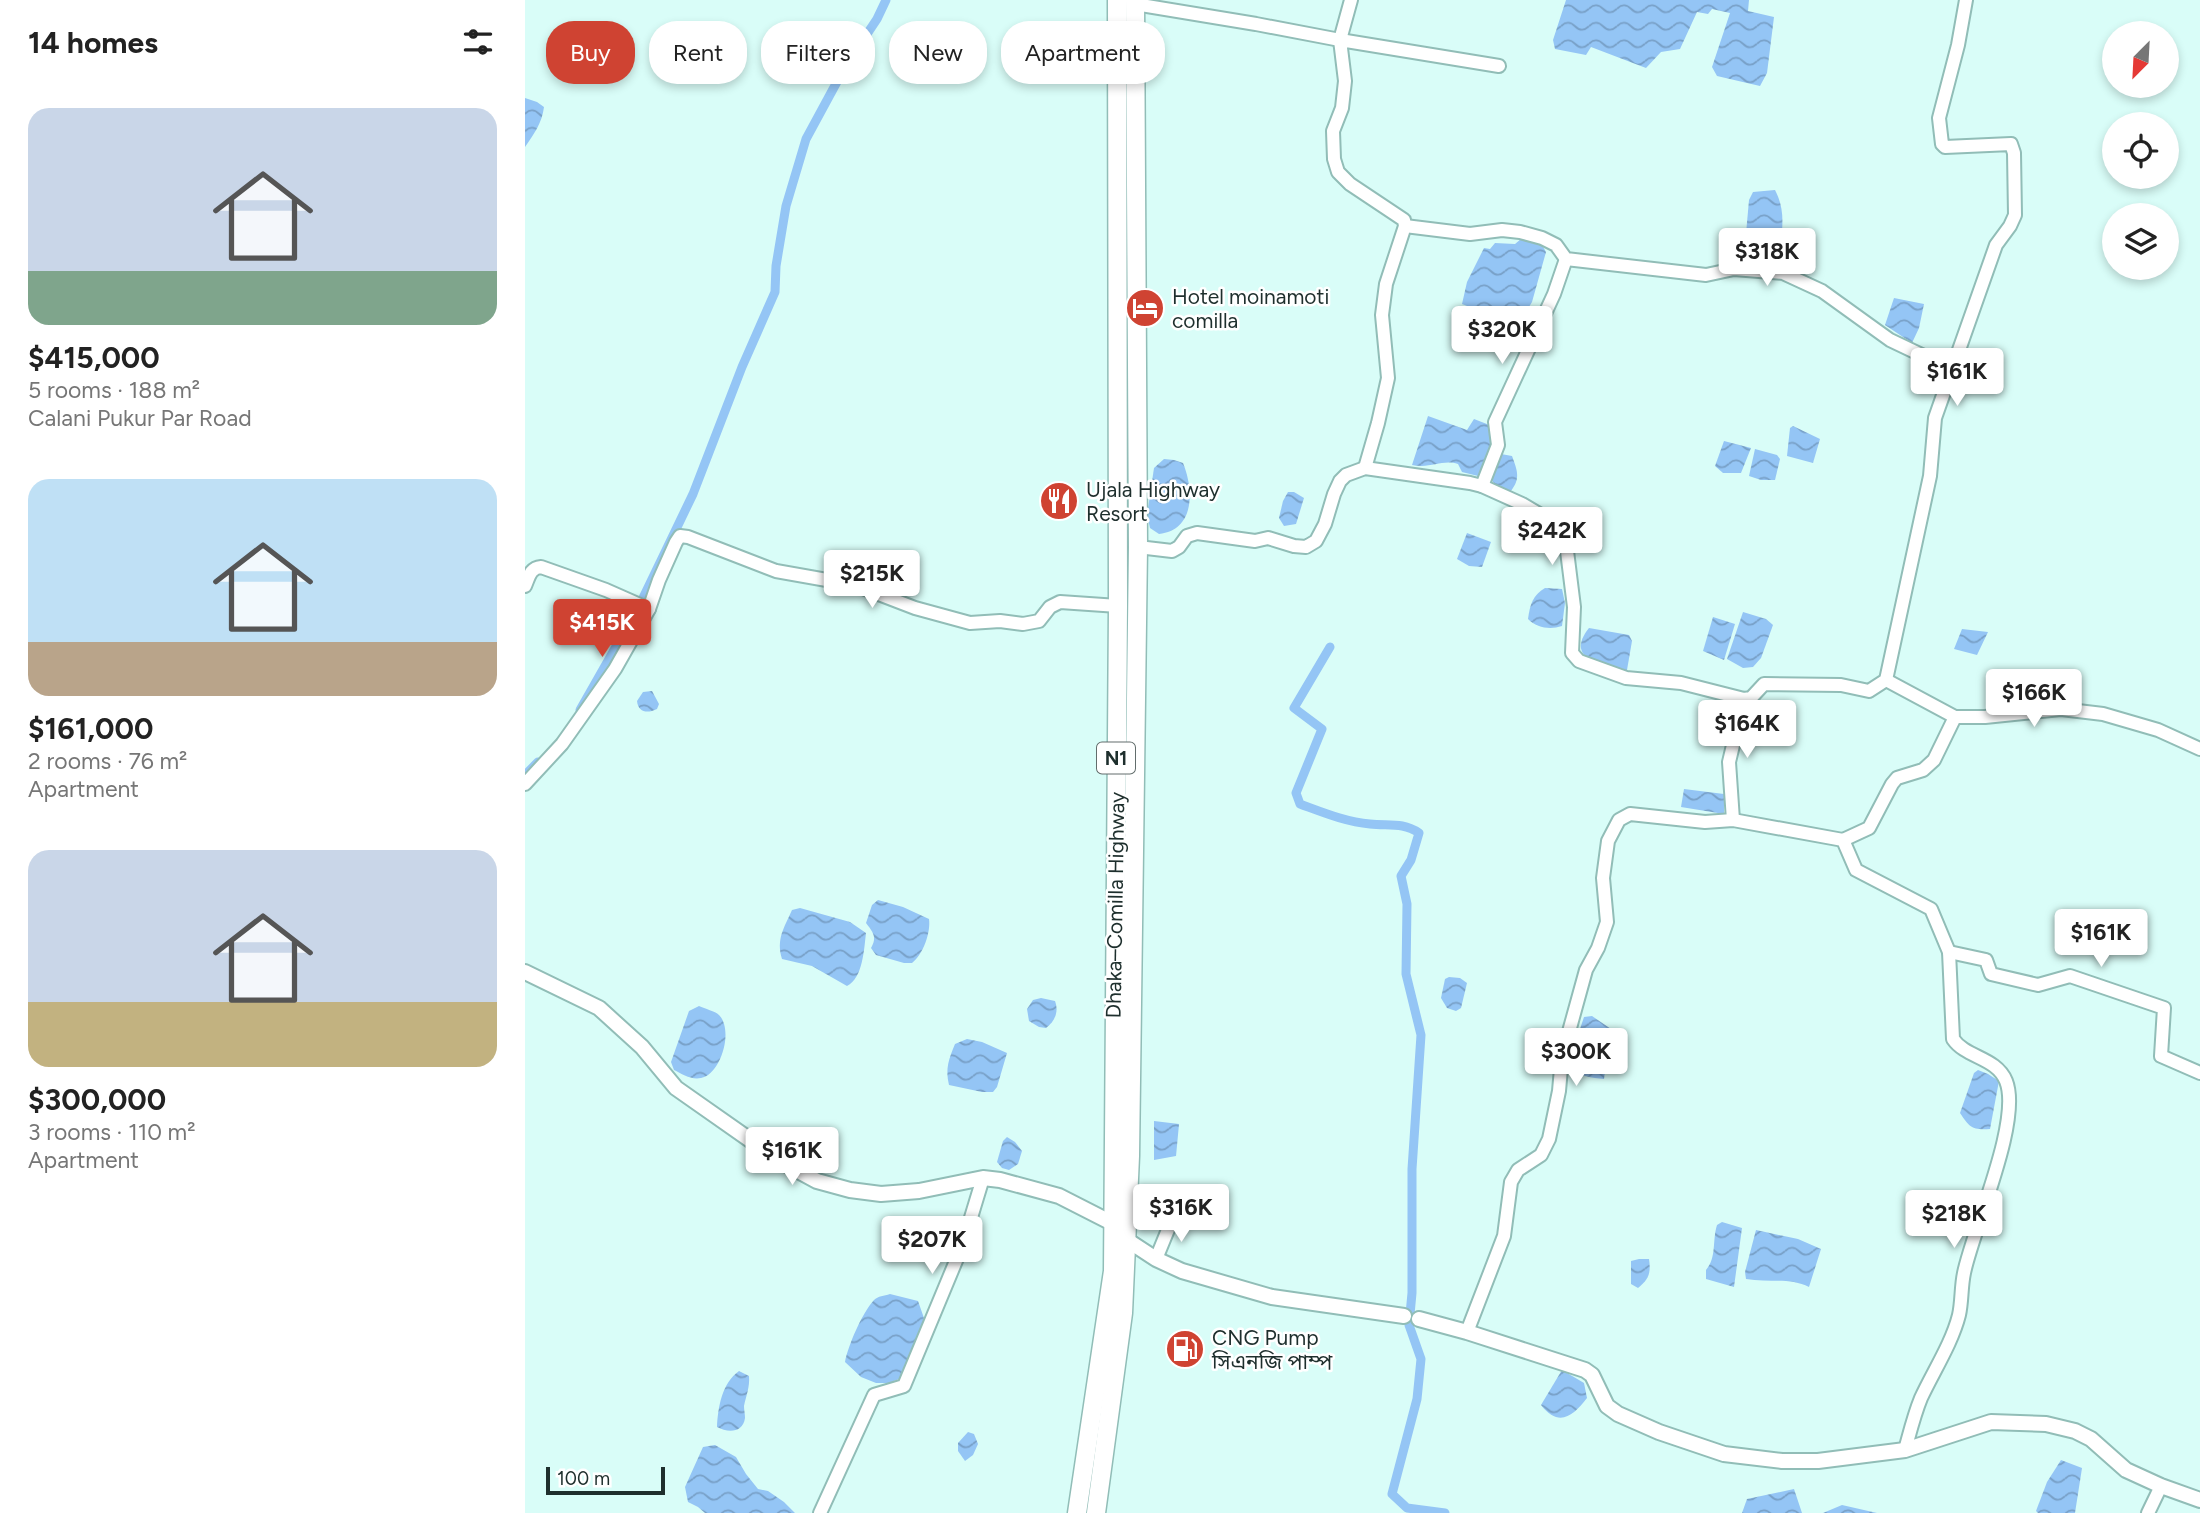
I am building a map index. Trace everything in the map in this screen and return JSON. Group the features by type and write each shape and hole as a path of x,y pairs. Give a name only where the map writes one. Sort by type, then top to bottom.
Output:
{"highway":[{"name":"Dhaka–Comilla Highway","path":"1077,1513 1113,1271 1118,606 1117,0"},
{"name":"N1","path":"1097,1513 1119,1354 1127,1240 1135,917 1138,547 1135,2"}],"main road":[{"path":"525,972 599,1008 642,1047 676,1088 780,1161 817,1181 850,1190 881,1194 919,1191 983,1178 1000,1180 1059,1196 1112,1223 1127,1240 1156,1259 1182,1271 1258,1294 1403,1316"},
{"path":"1419,1319 1585,1370 1592,1375 1607,1406 1618,1414 1658,1432 1724,1454 1806,1461 1905,1450 1991,1422 2046,1424 2075,1431 2091,1439 2126,1470 2200,1500"}],"street":[{"path":"1351,0 1340,40 1345,81 1342,108 1333,131 1334,159 1338,172 1350,184 1403,220 1405,226 1386,284 1382,315 1388,378 1365,468"},
{"path":"1138,547 1172,551 1179,547 1187,536 1197,533 1255,541 1268,538 1306,547 1316,541 1325,524 1340,481 1346,475 1365,468 1482,486 1523,504 1556,524 1566,542 1574,607 1571,653 1579,661 1626,678 1681,683 1744,699 1751,698 1764,684 1841,685 1870,691 1886,680 1930,476 1935,418 1996,245 2013,221 2016,206 2011,144 1947,147 1942,144 1939,118 1961,35 1966,0"},
{"path":"1135,2 1499,66"},
{"path":"1405,226 1470,233 1502,230 1520,232 1556,245 1566,259 1706,275 1734,269 1783,272 1822,291 1890,340 1953,370"},
{"path":"1482,486 1498,446 1495,422 1554,294 1566,259"},
{"path":"525,783 562,744 615,669 649,609 659,580 680,536 776,571 855,585 915,608 970,623 1000,621 1023,624 1039,621 1050,607 1060,602 1118,606"},
{"path":"525,586 531,571 535,567 541,567 606,590 649,609"},
{"path":"1886,680 1955,716 1985,717 2061,709 2103,714 2158,730 2200,749"},
{"path":"1733,820 1729,762 1744,699"},
{"path":"1467,1332 1504,1236 1511,1182 1518,1170 1541,1155 1549,1139 1559,1091 1562,1057 1586,970 1598,948 1607,922 1602,878 1608,841 1619,820 1630,814 1706,822 1733,820 1843,840 1869,828 1897,778 1923,770 1934,760 1955,716"},
{"path":"1843,840 1856,870 1931,909 1949,952 1953,1039 1958,1046 1996,1066 2006,1081 2010,1103 1987,1201 1964,1273 1959,1316 1921,1398 1905,1450"},
{"path":"1949,952 1986,960 1991,974 2038,985 2070,976 2164,1008 2161,1056 2200,1073"},
{"path":"820,1513 874,1395 904,1386 963,1244 983,1178"},
{"path":"1156,1259 1174,1215"},
{"path":"2148,1513 2161,1486"}],"water":[{"path":"1566,0 1749,0 1748,11 1774,17 1767,73 1760,86 1717,76 1712,67 1730,13 1712,9 1708,14 1697,12 1680,49 1661,52 1646,68 1591,47 1586,55 1555,49 1553,40"},
{"path":"525,98 544,107 539,123 525,147"},
{"path":"1775,190 1782,211 1780,248 1751,249 1745,245 1749,200 1753,192"},
{"path":"1521,239 1542,245 1546,252 1532,302 1519,323 1500,319 1462,304 1467,282 1484,248 1490,249 1495,243 1515,244"},
{"path":"1894,298 1924,304 1919,328 1912,343 1885,325"},
{"path":"1428,416 1467,430 1474,419 1492,426 1492,454 1482,477 1462,472 1458,464 1412,465"},
{"path":"1793,426 1820,439 1813,463 1787,456 1790,428"},
{"path":"1724,441 1751,448 1741,473 1723,473 1715,466"},
{"path":"1755,449 1777,455 1780,459 1775,480 1761,480 1749,476"},
{"path":"1501,454 1512,456 1517,470 1516,482 1511,491 1503,492 1490,477"},
{"path":"1164,459 1183,463 1190,496 1189,507 1179,525 1171,531 1159,534 1150,528 1147,515 1154,468"},
{"path":"1288,492 1294,492 1304,498 1296,524 1284,526 1279,518"},
{"path":"1467,533 1491,542 1482,567 1469,566 1457,559"},
{"path":"1545,588 1562,589 1565,603 1562,626 1544,627 1528,619 1533,600"},
{"path":"1743,612 1766,619 1773,625 1761,658 1753,667 1743,668 1727,659"},
{"path":"1713,617 1735,624 1724,660 1703,651"},
{"path":"1589,628 1629,635 1632,641 1627,670 1597,664 1583,654 1582,639"},
{"path":"1962,629 1988,632 1977,655 1954,649"},
{"path":"652,691 659,704 657,709 644,711 639,708 637,701 643,692"},
{"path":"1684,789 1724,794 1724,814 1681,807"},
{"path":"878,900 903,907 929,919 925,943 920,955 912,963 876,955 871,948 874,937 866,923 872,905"},
{"path":"800,908 850,922 866,933 860,970 847,986 812,966 782,959 782,934 792,910"},
{"path":"1460,978 1467,983 1461,1008 1456,1011 1447,1008 1441,998 1445,979"},
{"path":"1041,998 1055,1001 1057,1009 1052,1022 1046,1028 1029,1021 1027,1009 1033,1000"},
{"path":"699,1006 719,1015 723,1022 725,1040 714,1069 708,1075 697,1078 674,1070 671,1062 689,1011"},
{"path":"1592,1016 1611,1029 1604,1079 1582,1075 1570,1068 1584,1017"},
{"path":"967,1039 982,1042 1007,1053 993,1092 949,1085 949,1059 955,1044"},
{"path":"1978,1070 1999,1081 1990,1129 1972,1127 1960,1113 1974,1073"},
{"path":"1154,1121 1179,1124 1176,1156 1154,1160"},
{"path":"1007,1137 1022,1151 1018,1164 1009,1170 1002,1168 997,1162 1003,1141"},
{"path":"1722,1222 1742,1228 1734,1287 1706,1279 1717,1225"},
{"path":"1756,1230 1798,1239 1821,1249 1809,1287 1794,1282 1746,1279 1745,1272"},
{"path":"1649,1259 1650,1268 1647,1279 1638,1288 1631,1284 1631,1261"},
{"path":"890,1294 918,1301 925,1321 904,1373 899,1379 889,1383 876,1383 861,1377 845,1362 856,1330 869,1306 877,1298"},
{"path":"1562,1370 1584,1383 1587,1398 1571,1414 1560,1418 1541,1405"},
{"path":"739,1371 749,1376 744,1423 738,1429 726,1430 717,1427 720,1404 729,1382"},
{"path":"968,1432 974,1434 978,1444 973,1455 965,1461 958,1451 958,1443"},
{"path":"715,1445 736,1457 758,1489 768,1491 795,1513 705,1513 688,1502 685,1487 703,1447"},
{"path":"2061,1460 2082,1468 2075,1513 2038,1513 2036,1511 2047,1482"},
{"path":"1794,1489 1802,1513 1742,1513 1747,1499"},
{"path":"1842,1505 1877,1513 1823,1513"}],"waterway":[{"path":"643,598 693,494 742,367 775,292 776,266 786,206 806,139 845,67 877,19 886,0"},
{"path":"580,710 638,608"},
{"path":"1330,647 1294,708 1322,729 1296,793 1300,804 1352,821 1401,826 1419,833 1411,860 1401,876 1407,904 1406,974 1421,1035 1412,1169 1412,1293 1409,1325 1421,1359 1417,1399 1392,1494 1407,1508 1445,1513"},
{"path":"525,775 538,762"}],"place":[{"name":"Hotel moinamoti comilla","path":"1145,308"},
{"name":"Ujala Highway Resort","path":"1059,501"},
{"name":"CNG Pump সিএনজি পাম্প","path":"1185,1349"}]}
